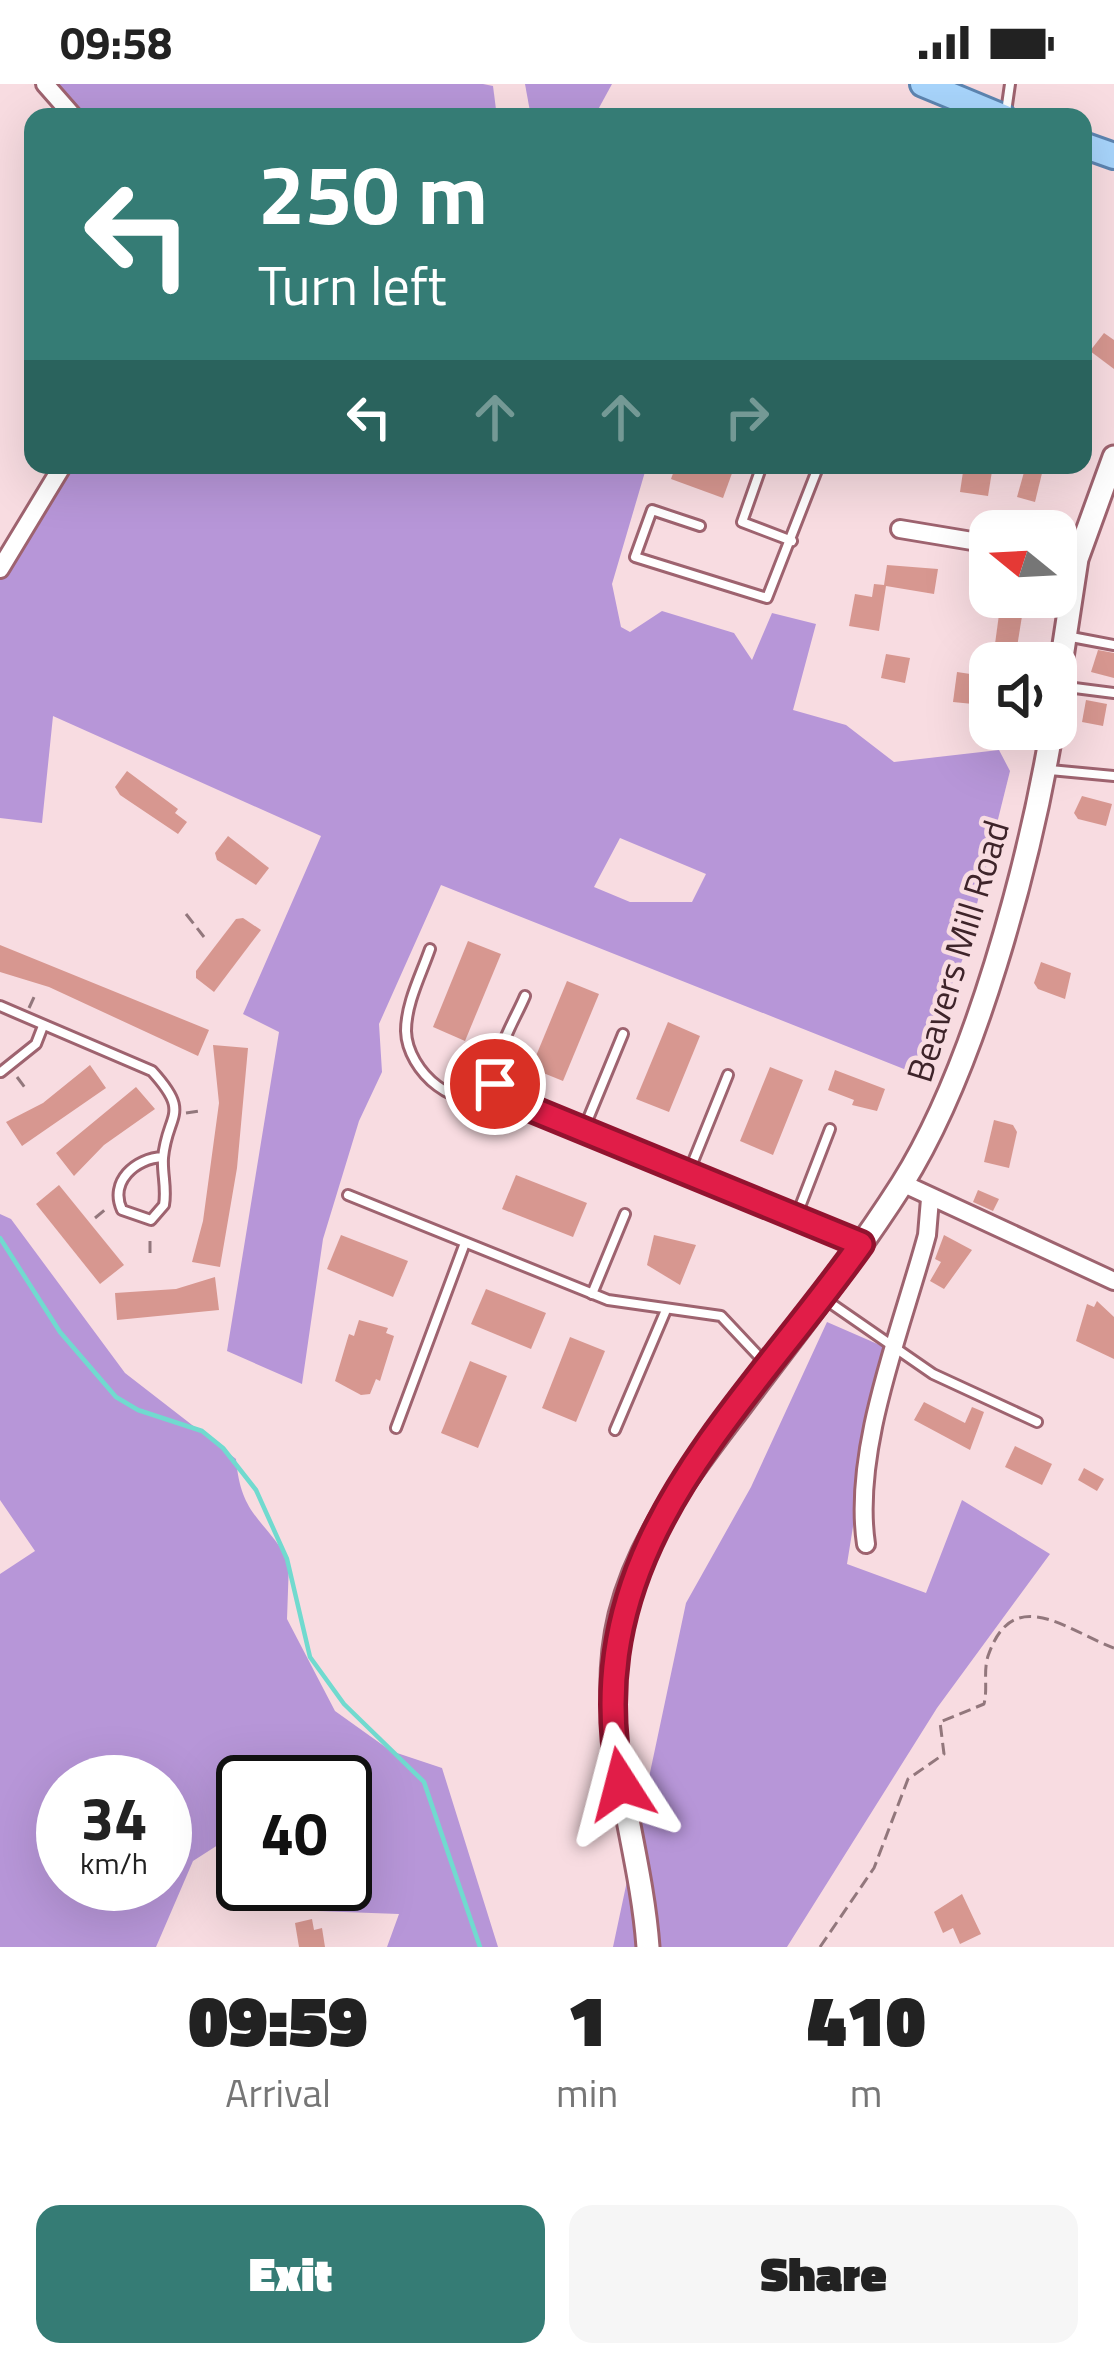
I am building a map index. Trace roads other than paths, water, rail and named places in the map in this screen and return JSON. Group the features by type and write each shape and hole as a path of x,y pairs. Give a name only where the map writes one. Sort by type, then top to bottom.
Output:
{"main road":[{"path":"923,84 948,107"}],"street":[{"path":"45,84 66,108"},
{"path":"1077,536 1114,457"},
{"path":"0,569 58,474"},
{"path":"900,529 969,540"},
{"path":"1064,642 1065,618"},
{"name":"Beavers Mill Road","path":"648,1947 612,1726 620,1618 661,1517 902,1184 960,1068 1048,750"},
{"path":"902,1184 1114,1281"},
{"path":"866,1544 863,1504 868,1460 927,1235 930,1199"}],"lane":[{"path":"759,474 742,522 792,541"},
{"path":"700,526 652,510 635,556 759,599 773,594 816,474"},
{"path":"1065,636 1114,645"},
{"path":"1077,692 1114,694"},
{"path":"1044,769 1114,776"},
{"path":"430,949 407,1012 406,1038 421,1066 461,1102 479,1105 499,1093"},
{"path":"499,1093 494,1070 525,996"},
{"path":"0,1006 152,1071 170,1091 177,1120 164,1157 164,1205 151,1220 122,1210 116,1196 119,1184 148,1158 164,1157"},
{"path":"2,1072 36,1044 43,1026"},
{"path":"584,1131 623,1034"},
{"path":"688,1174 728,1075"},
{"path":"499,1093 861,1244"},
{"path":"796,1217 830,1129"},
{"path":"348,1195 626,1306 686,1307 722,1316 769,1367"},
{"path":"592,1294 625,1214"},
{"path":"396,1428 465,1244"},
{"path":"823,1296 933,1374 1036,1422"},
{"path":"615,1430 666,1310"}],"waterway":[{"path":"0,1238 60,1332 116,1397 138,1410 202,1431 223,1448 256,1490 287,1559 310,1657 344,1704 424,1782 480,1947"}]}
